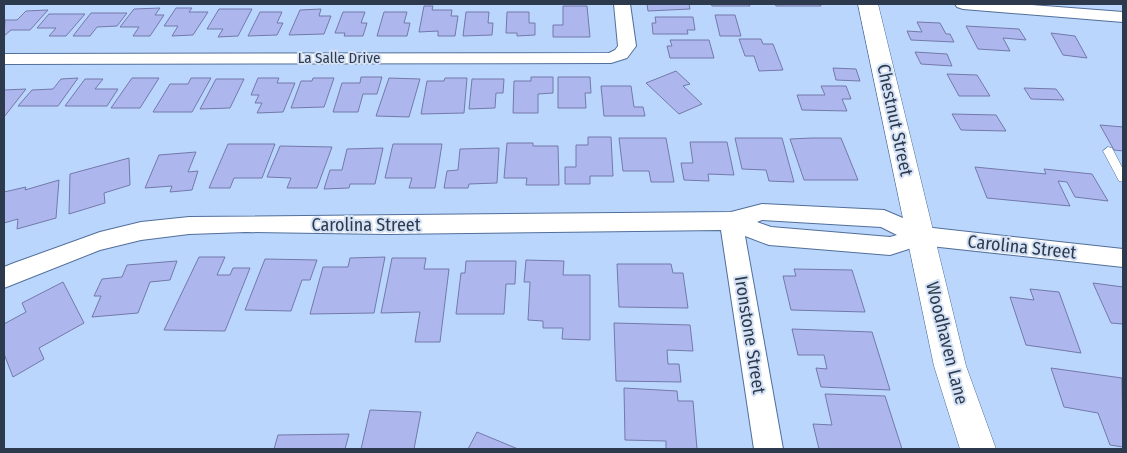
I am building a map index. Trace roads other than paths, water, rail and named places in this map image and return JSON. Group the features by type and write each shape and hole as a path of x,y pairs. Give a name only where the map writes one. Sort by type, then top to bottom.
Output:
{"street":[{"name":"La Salle Drive","path":"4,59 611,58 621,54 626,46 622,4"},
{"name":"Chestnut Street","path":"868,4 921,236"},
{"path":"962,4 1123,17"},
{"name":"Carolina Street","path":"6,277 33,264 81,246 160,229 209,224 373,225 731,221 770,236 890,246 921,236 1123,258"},
{"name":"Ironstone Street","path":"731,221 769,449"},
{"name":"Woodhaven Lane","path":"921,236 950,366 978,449"}],"lane":[{"path":"1108,151 1123,178"}]}
